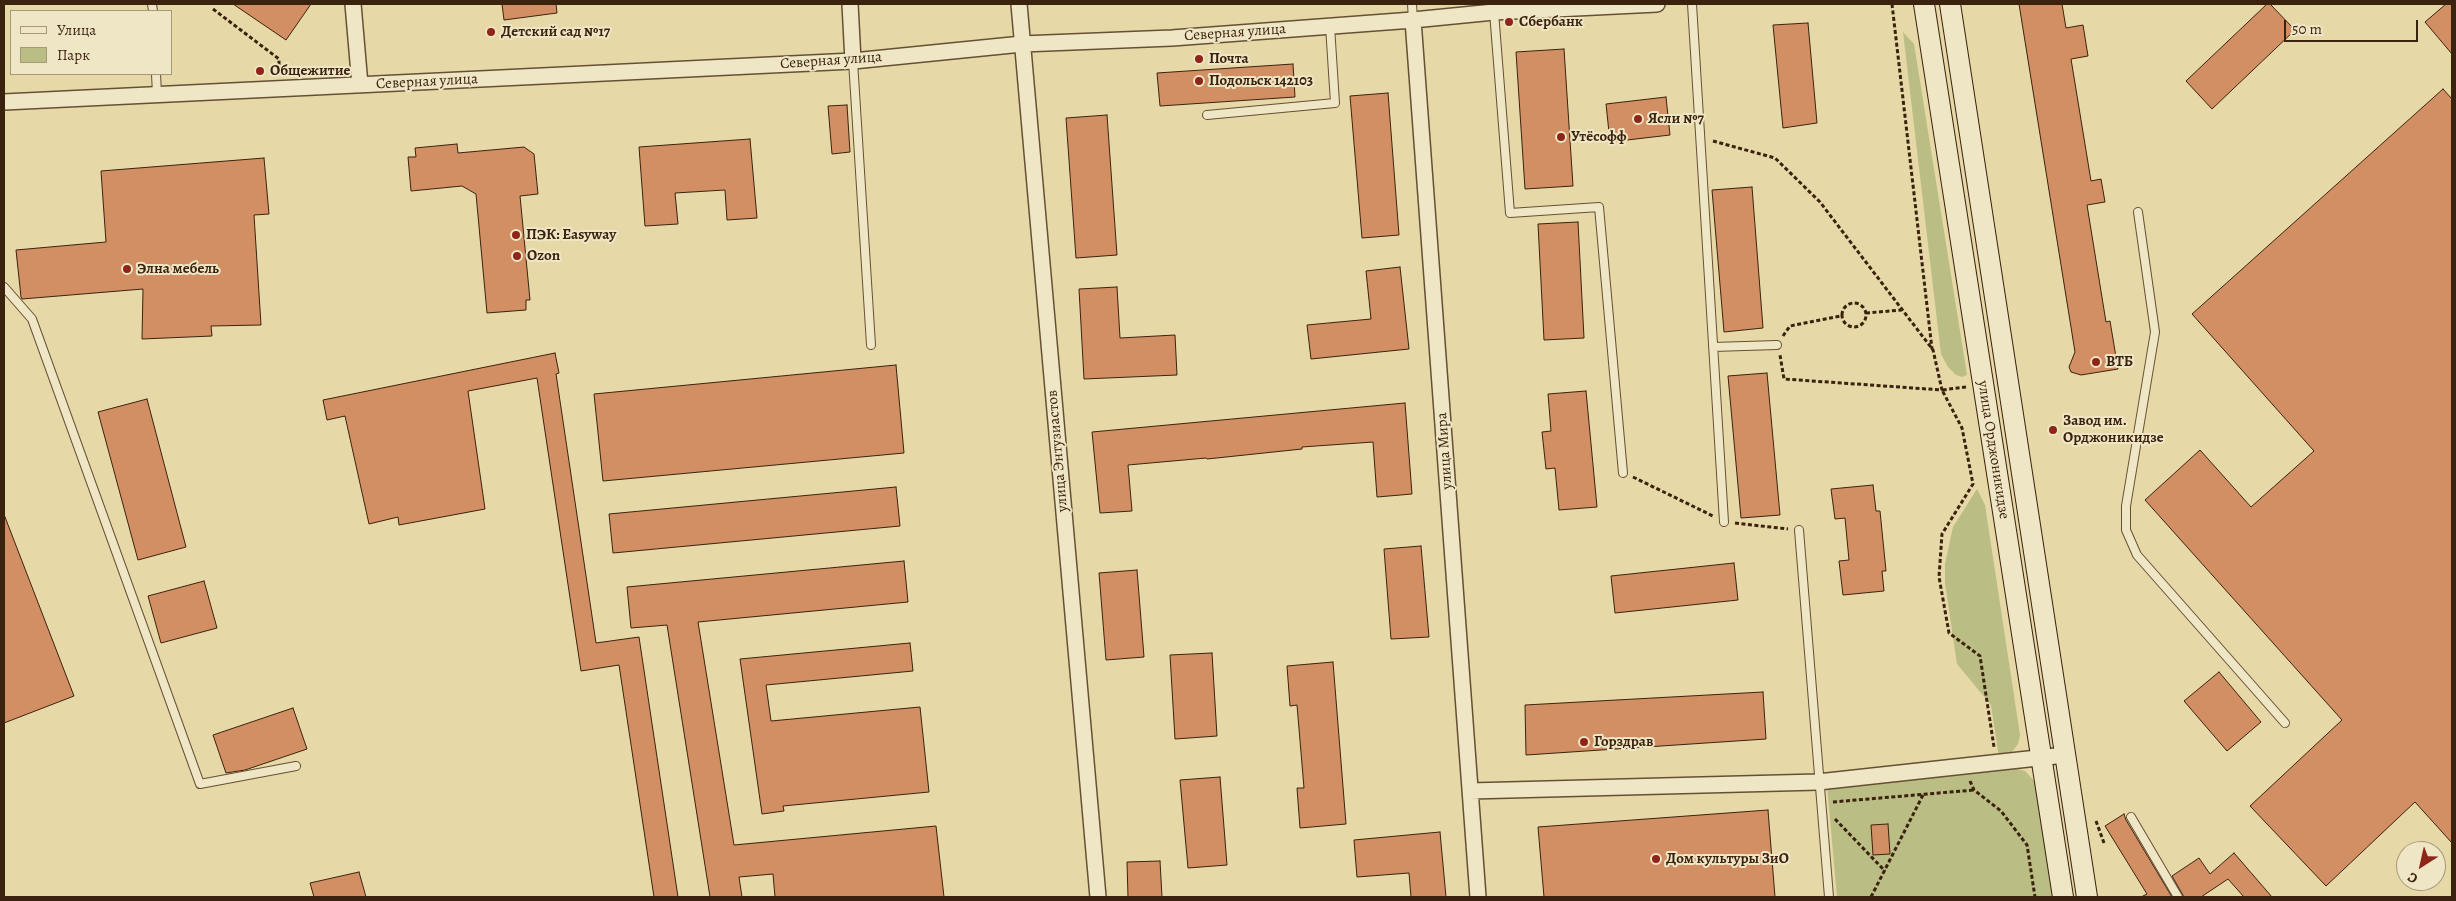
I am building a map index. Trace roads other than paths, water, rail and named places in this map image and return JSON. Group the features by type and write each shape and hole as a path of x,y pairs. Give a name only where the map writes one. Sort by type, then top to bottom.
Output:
{"main road":[{"name":"улица Орджоникидзе","path":"1924,4 2063,897"},
{"name":"улица Орджоникидзе","path":"1950,4 2086,890 2099,897"}],"street":[{"path":"353,4 360,85"},
{"path":"850,4 853,61"},
{"name":"улица Энтузиастов","path":"1019,4 1098,897"},
{"name":"Северная улица","path":"4,102 853,61 1022,44 1172,38 1494,12 1657,4"},
{"name":"улица Мира","path":"1413,20 1478,897"},
{"path":"1470,791 1818,782 2065,755"}],"lane":[{"name":"улица Мира","path":"1412,4 1413,20"},
{"path":"1692,4 1724,522"},
{"path":"1494,12 1510,213 1599,207 1623,473"},
{"path":"1207,115 1335,103 1330,26"},
{"path":"853,61 871,345"},
{"path":"156,75 157,94"},
{"path":"2138,212 2155,332 2126,506 2126,530 2137,555 2285,722"},
{"path":"4,286 32,319 200,784 296,766"},
{"path":"1713,348 1777,345"},
{"path":"1799,530 1818,782 1829,897"},
{"path":"2131,817 2178,897"}],"place":[{"name":"Сбербанк","path":"1509,22"},
{"name":"Детский сад №17","path":"491,32"},
{"name":"Почта","path":"1199,59"},
{"name":"Общежитие","path":"260,71"},
{"name":"Подольск 142103","path":"1199,81"},
{"name":"Ясли №7","path":"1638,119"},
{"name":"Утёсофф","path":"1561,137"},
{"name":"ПЭК: Easyway","path":"516,235"},
{"name":"Ozon","path":"517,256"},
{"name":"Элна мебель","path":"127,269"},
{"name":"ВТБ","path":"2096,362"},
{"name":"Завод им. Орджоникидзе","path":"2053,430"},
{"name":"Горздрав","path":"1584,742"},
{"name":"Дом культуры ЗиО","path":"1656,859"}]}
